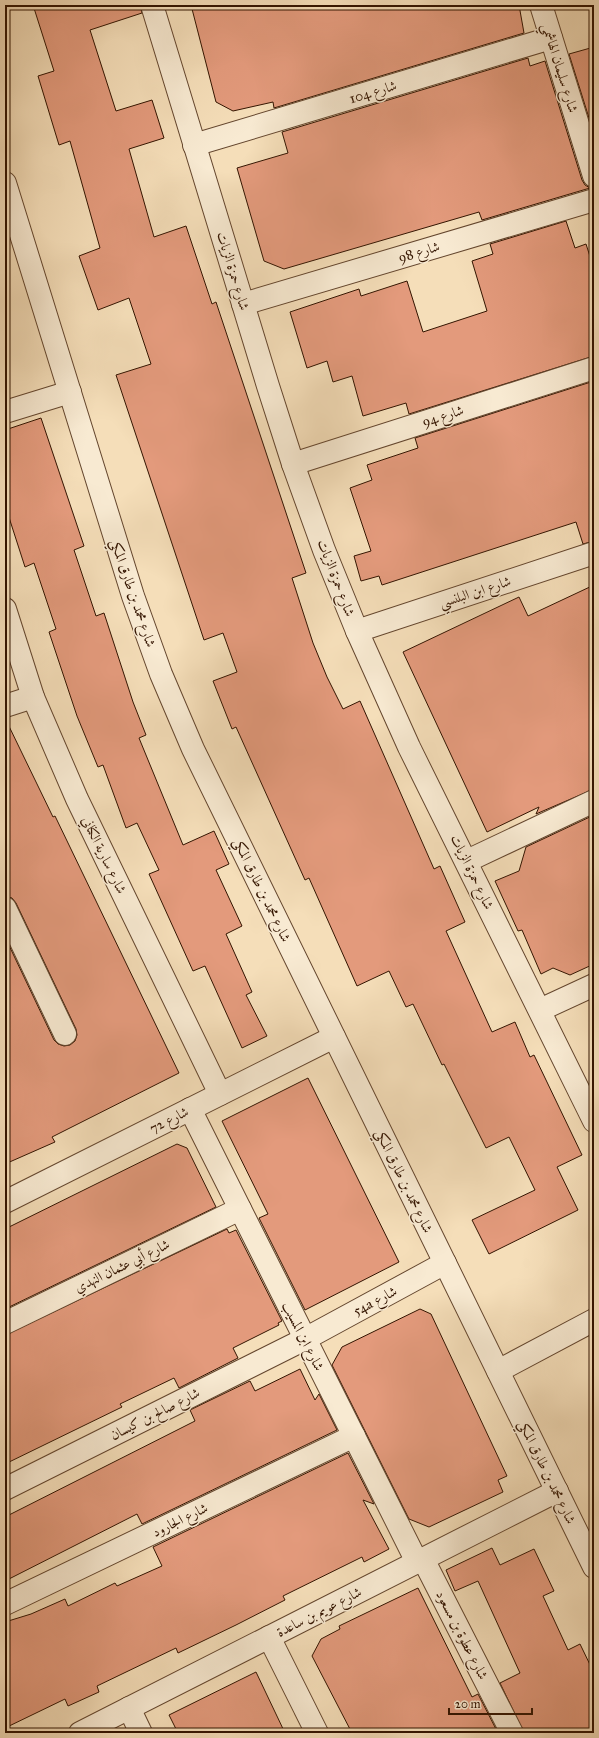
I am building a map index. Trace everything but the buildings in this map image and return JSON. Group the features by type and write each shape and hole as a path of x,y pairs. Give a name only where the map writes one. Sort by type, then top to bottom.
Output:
{"street":[{"name":"شارع حمزة الزيات","path":"152,5 293,464 356,631 409,747 467,861 594,1121"},
{"name":"شارع سليمان الهاشمي","path":"541,5 594,176"},
{"name":"شارع 104","path":"194,145 551,38"},
{"name":"شارع محمد بن طارق المكي","path":"5,183 133,596 161,674 193,750 594,1567"},
{"name":"شارع 98","path":"243,304 594,200"},
{"name":"شارع 94","path":"293,464 594,368"},
{"path":"5,412 70,392"},
{"name":"شارع ابن البلنسي","path":"356,631 594,553"},
{"name":"شارع سارية الكناني","path":"5,609 34,697 77,799 220,1094"},
{"path":"5,706 34,697"},
{"path":"467,861 594,802"},
{"path":"5,908 65,1034"},
{"path":"540,1010 594,985"},
{"name":"شارع 72","path":"5,1202 334,1037"},
{"name":"شارع ابن المسيب","path":"190,1109 354,1436 420,1561"},
{"name":"شارع أبي عثمان النهدي","path":"5,1323 240,1209"},
{"name":"54a شارع","path":"305,1339 445,1263"},
{"path":"498,1371 594,1320"},
{"name":"شارع صالح بن كيسان","path":"5,1489 305,1339"},
{"name":"شارع الجارود","path":"5,1604 354,1436"},
{"name":"شارع عويم بن ساعدة","path":"80,1733 557,1491"},
{"name":"شارع عطوة بن مسعود","path":"420,1561 512,1733"},
{"path":"269,1637 317,1733"},
{"path":"129,1708 141,1733"}]}
